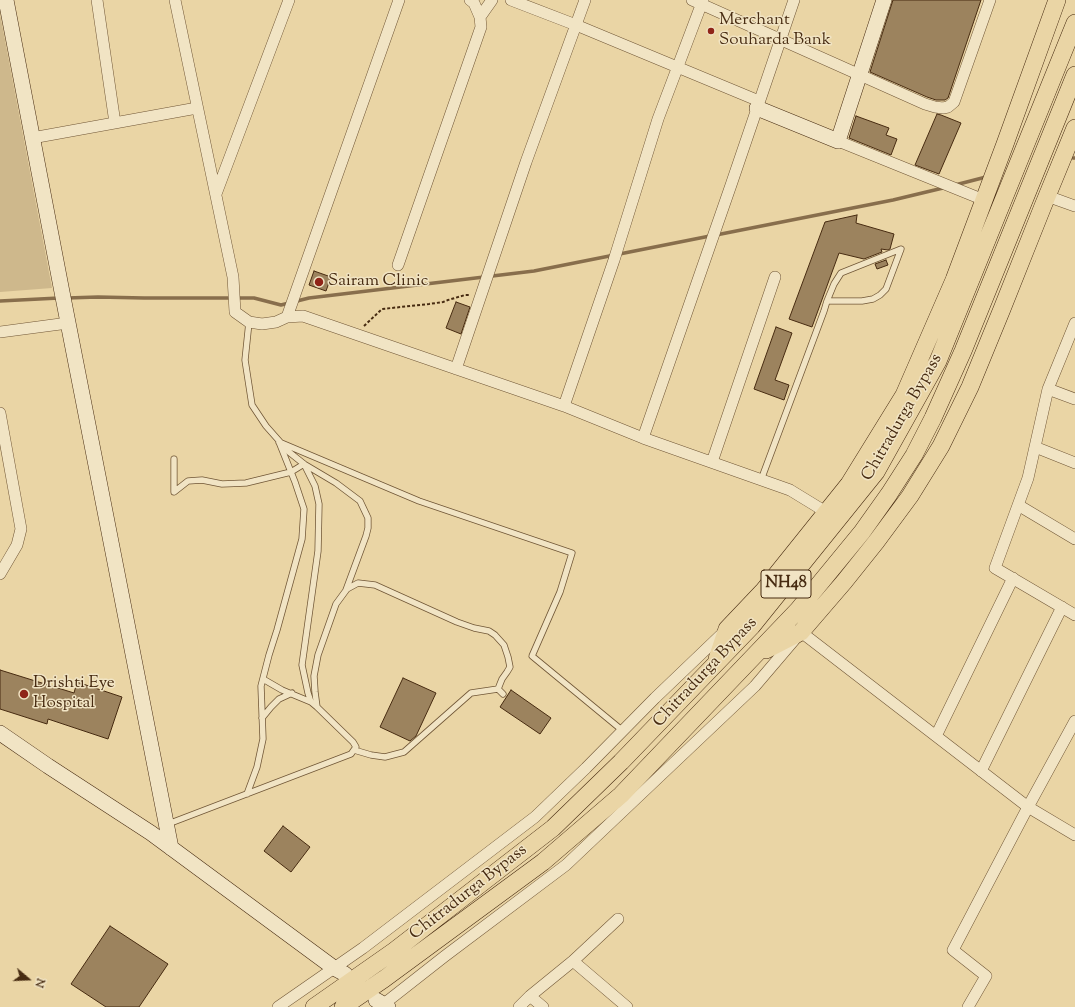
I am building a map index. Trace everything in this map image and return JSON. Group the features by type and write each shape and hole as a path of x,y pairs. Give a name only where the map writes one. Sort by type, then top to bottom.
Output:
{"main road":[{"path":"716,663 726,629 764,590 849,484 904,395 954,280 1057,0"},
{"name":"Chitradurga Bypass","path":"314,1007 394,951 553,828 621,762 752,626 876,472 938,361 1075,23"},
{"name":"Chitradurga Bypass","path":"343,1007 384,979 543,862 621,795 798,610 862,532 914,455 933,418 963,352 1075,75"},
{"path":"753,657 801,632 876,542 910,496 941,446 970,387 1046,196 1075,128"}],"street":[{"path":"6,0 171,848"},
{"path":"97,0 115,123"},
{"path":"175,0 233,277 235,312 249,322 262,324 276,322 287,316 303,316 564,406 643,438 790,490 826,512"},
{"path":"216,195 289,0"},
{"path":"287,316 399,0"},
{"path":"398,265 481,27 480,17 474,3 470,0"},
{"path":"480,17 492,0"},
{"path":"512,0 678,66 838,141 984,200"},
{"path":"456,369 526,162 586,0"},
{"path":"643,438 794,0"},
{"path":"838,141 884,0"},
{"path":"564,406 614,260 658,119 678,66 699,1 925,104 943,108 948,107 954,102 990,0"},
{"path":"32,138 198,108"},
{"path":"1046,196 1075,206"},
{"path":"712,462 775,277"},
{"path":"0,332 68,323"},
{"path":"1074,328 1048,389 1028,478 995,568 1075,615"},
{"path":"1048,389 1075,399"},
{"path":"0,413 2,435 21,528 17,544 0,574"},
{"path":"1035,447 1075,463"},
{"path":"1018,505 1075,539"},
{"path":"936,736 1013,578"},
{"path":"981,771 1062,607"},
{"path":"278,1007 340,971 363,948 535,817 726,629"},
{"path":"382,1005 566,865 755,686 801,632 1028,807 1075,834"},
{"path":"968,1007 986,976 953,950 1075,721"},
{"path":"0,733 151,833 340,971"},
{"path":"519,1007 530,996 573,961 618,918"},
{"path":"573,961 628,1007"},
{"path":"530,996 543,1007"}],"lane":[{"path":"761,480 827,302 834,284 841,273 901,250 886,289 880,295 873,299 862,301 827,302"},
{"path":"249,322 245,360 252,406 266,426 289,452 304,464 336,482 360,501 368,518 366,536 344,593"},
{"path":"247,794 257,767 263,739 263,679 302,539 304,509 279,442"},
{"path":"279,442 419,501 572,553 560,592 532,656 622,731"},
{"path":"174,459 174,492 188,481 202,480 222,484 246,483 291,472 304,464"},
{"path":"304,464 315,486 319,504 318,551 302,665 311,702"},
{"path":"317,707 314,676 318,655 336,604 347,590 358,583 375,585 457,622 474,628 489,630 504,645 510,667 502,679 498,689"},
{"path":"167,825 351,754 356,747 353,742 311,702 282,690 263,679"},
{"path":"498,689 503,694"},
{"path":"354,750 371,755 385,756 404,752 471,693 498,689"},
{"path":"262,718 279,699 292,693"}],"path":[{"path":"353,333 368,323 382,309 390,307 412,307 443,302 465,295 480,298"}],"shaded area":[{"path":"0,14 52,288 0,292"}],"building":[{"path":"893,0 981,0 948,98 945,100 936,100 927,97 870,72"},
{"path":"937,114 961,123 939,174 915,165"},
{"path":"856,116 889,128 886,135 897,139 891,155 849,138"},
{"path":"857,215 856,223 894,234 890,249 881,249 882,252 864,259 839,253 812,327 789,319 825,222"},
{"path":"886,260 888,265 877,269 875,264"},
{"path":"314,271 331,277 326,291 309,285"},
{"path":"456,302 470,307 461,334 446,328"},
{"path":"776,327 792,333 775,380 789,385 784,400 754,389"},
{"path":"0,670 74,693 77,682 122,697 108,739 48,719 47,724 0,709"},
{"path":"403,678 436,693 416,736 410,741 380,727"},
{"path":"511,690 551,718 540,734 500,707"},
{"path":"283,826 310,847 291,872 264,851"},
{"path":"110,926 168,964 139,1007 106,1007 71,984"}],"waterway":[{"path":"955,185 986,177"},
{"path":"716,235 893,200 943,188"},
{"path":"67,298 254,298 281,305 309,298 534,271 710,236"},
{"path":"0,301 59,298"}],"place":[{"name":"Merchant Souharda Bank","path":"711,31"},
{"name":"Sairam Clinic","path":"319,282"},
{"name":"Drishti Eye Hospital","path":"24,694"}]}
